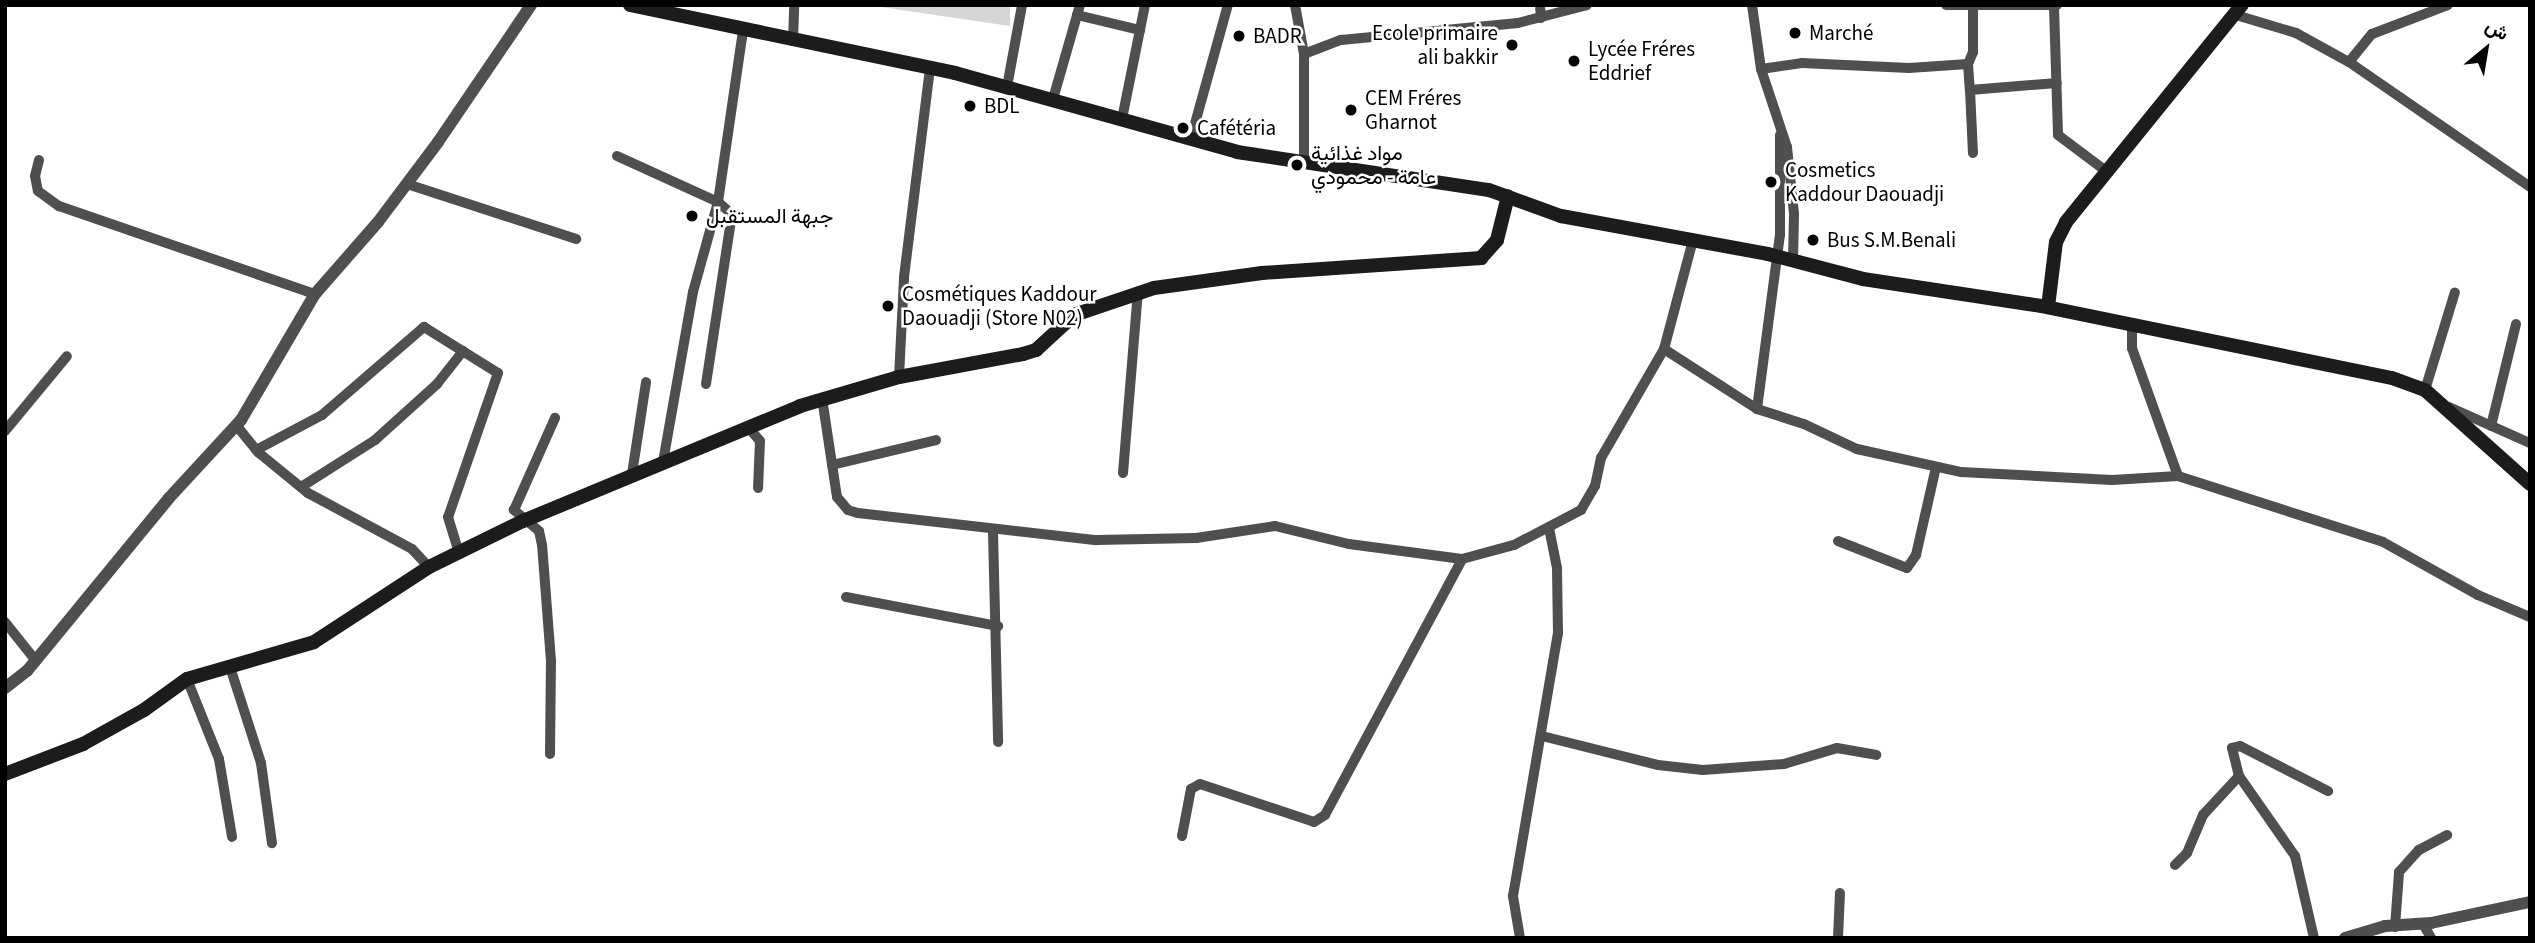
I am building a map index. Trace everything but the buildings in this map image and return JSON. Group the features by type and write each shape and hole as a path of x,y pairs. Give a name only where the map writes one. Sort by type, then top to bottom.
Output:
{"main road":[{"path":"630,5 690,12 744,30 930,68 1053,99 1237,152 1450,182 1508,196 1562,216 1777,256 1863,279 2048,307 2392,378 2425,390 2442,403 2530,484"},
{"path":"2048,307 2056,242 2106,171 2239,10"},
{"path":"5,774 83,744 144,710 187,679 314,642 429,568 523,521 822,398 899,377 1035,350 1074,315 1138,292 1217,277 1481,258 1497,240 1508,196"}],"street":[{"path":"5,688 36,661 169,498 236,425 315,294 407,184 531,5"},
{"path":"793,41 794,5"},
{"path":"1007,87 1022,5"},
{"path":"1122,119 1144,5"},
{"path":"1191,138 1228,5"},
{"path":"1294,5 1304,54 1304,161"},
{"path":"1540,5 1541,18"},
{"path":"1304,54 1341,40 1541,18 1587,5"},
{"path":"1752,5 1761,69 1780,135 1787,147 1794,214 1793,260"},
{"path":"1946,5 2056,6 2058,135 2106,171"},
{"path":"2349,62 2372,34 2448,5"},
{"path":"1973,6 1973,52 1968,64 1973,153"},
{"path":"1053,99 1078,10 1140,30"},
{"path":"2239,10 2296,33 2349,62 2530,187"},
{"path":"663,462 693,292 718,202 744,30"},
{"path":"1761,69 1802,63 1909,68 1968,64"},
{"path":"899,377 904,277 930,68"},
{"path":"1970,90 2056,83"},
{"path":"1757,409 1777,256 1780,135"},
{"path":"617,156 718,202 734,220 706,384"},
{"path":"39,160 38,191 59,206 315,294"},
{"path":"407,184 576,239"},
{"path":"822,398 837,497 848,510 993,532 1137,541 1240,534 1275,526 1349,544 1462,559 1514,545 1549,528 1589,501 1601,458 1664,349 1693,240"},
{"path":"1123,473 1138,292"},
{"path":"2425,390 2455,292"},
{"path":"2491,426 2516,324"},
{"path":"2133,325 2132,348 2178,476"},
{"path":"256,450 321,415 424,327 498,373 447,517 459,552"},
{"path":"1664,349 1757,409 1804,424 1857,449 1961,472 2112,480 2178,476 2368,536 2478,595 2530,617"},
{"path":"301,487 375,440 437,384 463,351"},
{"path":"5,431 67,356"},
{"path":"632,474 646,382"},
{"path":"2442,403 2530,443"},
{"path":"550,754 551,661 542,545 539,531 516,514 516,503 555,418"},
{"path":"236,425 256,450 301,487 412,549 429,568"},
{"path":"749,428 760,441 758,488"},
{"path":"832,465 936,440"},
{"path":"1838,541 1907,568 1916,555 1936,467"},
{"path":"1520,938 1513,896 1558,632 1557,568 1549,528"},
{"path":"993,532 999,626 998,742"},
{"path":"1182,836 1191,789 1200,784 1319,821 1462,559"},
{"path":"846,597 999,626"},
{"path":"5,622 36,661"},
{"path":"230,667 261,763 272,843"},
{"path":"187,679 219,759 232,837"},
{"path":"1542,736 1658,765 1703,770 1784,764 1838,748 1876,755"},
{"path":"2314,938 2295,856 2239,776 2232,748 2236,745 2328,791"},
{"path":"2175,865 2187,853 2203,815 2239,776"},
{"path":"2395,927 2399,872 2419,850 2448,835"},
{"path":"1838,938 1840,893"},
{"path":"2345,938 2395,927 2423,925 2530,902"},
{"path":"2423,925 2431,938"}],"shaded area":[{"path":"867,5 1010,5 1010,26"}],"place":[{"name":"Marché","path":"1795,33"},
{"name":"BADR","path":"1239,36"},
{"name":"Ecole primaire ali bakkir","path":"1512,45"},
{"name":"Lycée Fréres Eddrief","path":"1574,61"},
{"name":"BDL","path":"970,106"},
{"name":"CEM Fréres Gharnot","path":"1351,110"},
{"name":"Cafétéria","path":"1183,128"},
{"name":"مواد غذائية عامة - محمودي","path":"1297,165"},
{"name":"Cosmetics Kaddour Daouadji","path":"1771,182"},
{"name":"جبهة المستقبل","path":"692,216"},
{"name":"Bus S.M.Benali","path":"1813,240"},
{"name":"Cosmétiques Kaddour Daouadji (Store N02)","path":"888,306"}]}
